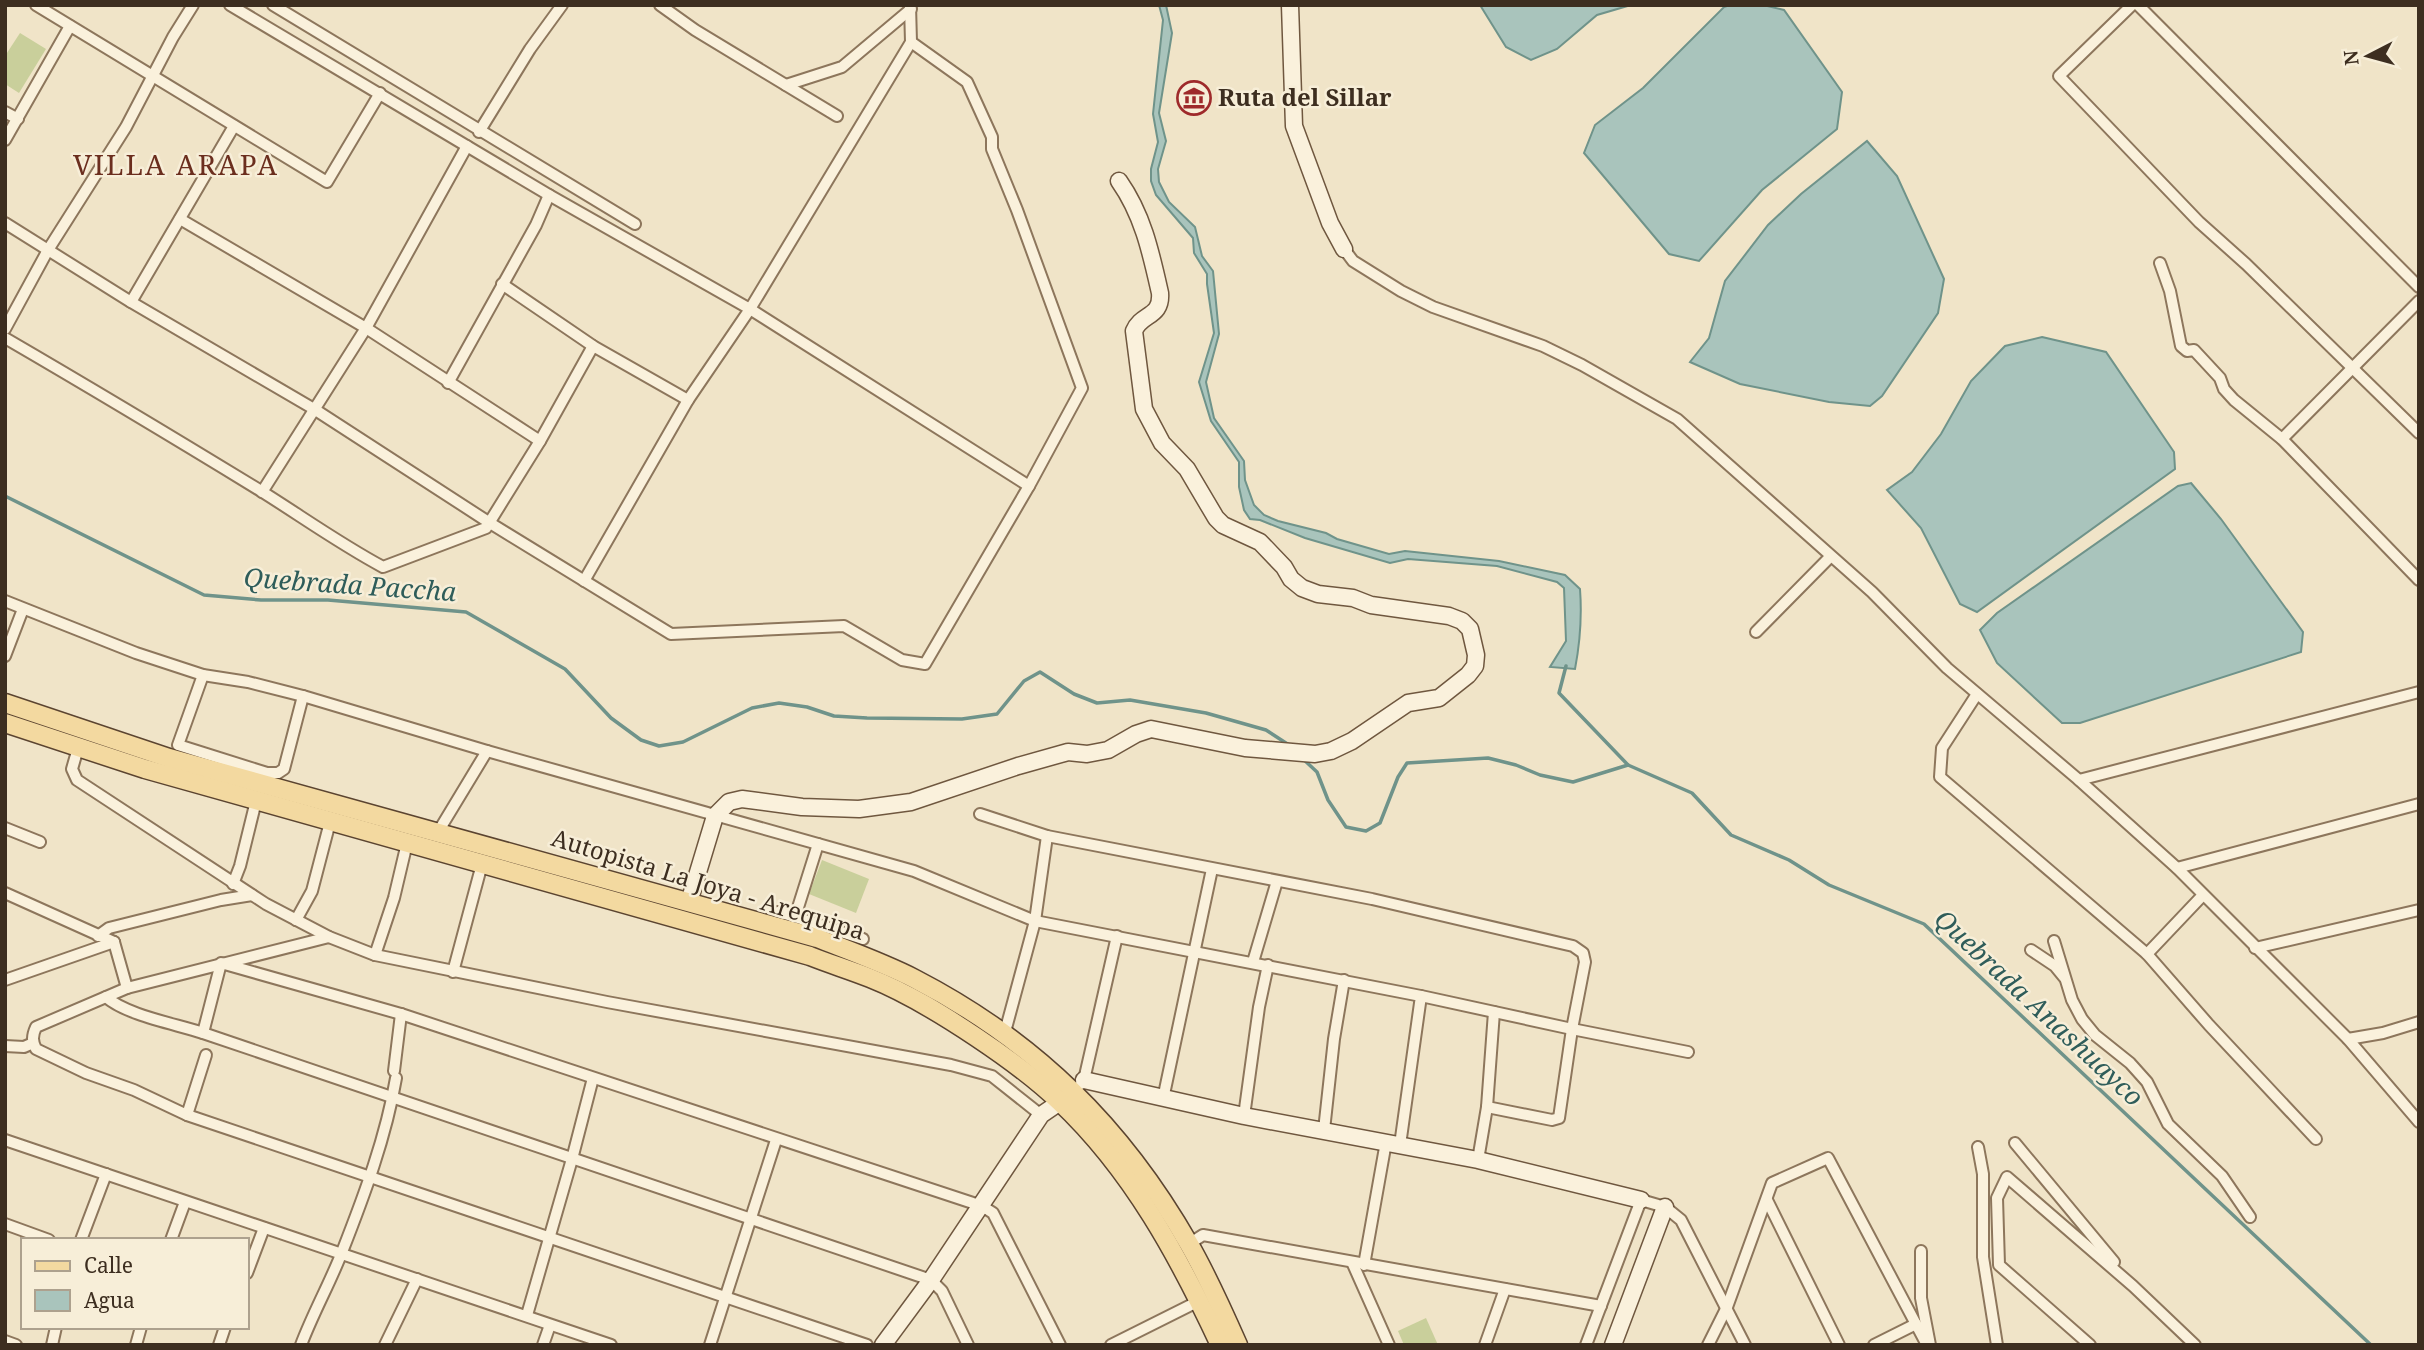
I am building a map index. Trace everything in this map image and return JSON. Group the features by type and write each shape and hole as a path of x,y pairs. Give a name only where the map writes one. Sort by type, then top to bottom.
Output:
{"main road":[{"name":"Autopista La Joya - Arequipa","path":"5,703 122,744 265,778 438,832 817,938 914,978 1005,1032 1073,1091 1109,1128 1141,1170 1189,1244 1238,1345"},
{"name":"Autopista La Joya - Arequipa","path":"5,723 78,748 256,801 810,956 872,979 954,1022 1011,1061 1073,1091 1093,1136 1127,1178 1161,1231 1220,1345"}],"street":[{"path":"36,5 327,182 380,93"},
{"path":"5,329 48,250 126,127 193,5"},
{"path":"230,5 550,195 750,309 1029,486"},
{"path":"272,5 635,224"},
{"path":"480,132 530,49 562,5"},
{"path":"660,5 695,30 837,117"},
{"path":"1290,5 1294,126 1330,223 1353,261 1401,292 1433,307 1543,346 1582,365 1676,419 1872,592 1947,668 2177,868 2348,1040 2419,1122"},
{"path":"2132,5 2059,76 2199,222 2246,264 2419,433"},
{"path":"2138,5 2419,287"},
{"path":"786,85 842,67 911,7"},
{"path":"584,581 688,400 750,309 911,42 911,7"},
{"path":"5,140 70,26"},
{"path":"5,223 131,302 314,409 489,523 671,634 844,626 902,660 925,664 1029,486 1082,388 992,149 992,137 967,82 911,42"},
{"path":"5,112 18,119"},
{"path":"131,302 234,126"},
{"path":"262,492 366,328 467,146"},
{"path":"689,902 715,816 729,802 742,799 802,807 859,809 911,802 1068,752 1087,754 1108,750 1151,729 1245,748 1315,754 1331,751 1352,741 1408,703 1439,698 1475,666 1476,655 1470,629 1462,621 1449,616 1371,605 1353,598 1318,594 1302,588 1260,542 1223,525 1216,518 1186,469 1162,443 1144,410 1135,331 1137,324 1156,311 1160,293 1141,218 1119,181"},
{"path":"448,383 550,195"},
{"path":"180,219 366,328 540,441"},
{"path":"2160,263 2170,291 2181,346 2187,351 2194,350 2220,378 2224,389 2234,400 2282,439 2419,580"},
{"path":"502,284 593,345 688,400"},
{"path":"2282,439 2419,301"},
{"path":"5,338 383,567 485,528 540,441 593,345"},
{"path":"1756,632 1830,557"},
{"path":"5,601 136,653 203,675 248,682 303,696 487,751 914,871 1035,921 1344,980 1688,1052"},
{"path":"5,656 23,608"},
{"path":"203,675 178,745 265,778 284,769 303,696"},
{"path":"2079,780 2419,692"},
{"path":"1977,694 1942,748 1940,777 2147,954 2209,1025 2316,1139"},
{"path":"78,748 72,769 77,779 233,884 329,937 375,955 951,1065 992,1076 1041,1115"},
{"path":"438,832 487,751"},
{"path":"233,884 256,801"},
{"path":"2177,868 2419,804"},
{"path":"980,814 1047,836 1373,899 1573,946 1583,953 1585,962 1559,1118 1552,1121 1487,1107"},
{"path":"296,920 312,891 330,822"},
{"path":"5,828 40,842"},
{"path":"1005,1032 1035,921 1047,836"},
{"path":"375,955 394,898 407,843"},
{"path":"795,917 818,844"},
{"path":"453,972 482,864"},
{"path":"1163,1099 1212,869"},
{"path":"1253,962 1277,881"},
{"path":"5,894 114,942"},
{"path":"98,936 121,925 252,895"},
{"path":"2147,954 2203,895"},
{"path":"2255,948 2419,910"},
{"path":"778,912 863,939"},
{"path":"883,1345 982,1206 1041,1115 1073,1091 1117,936"},
{"path":"329,937 127,988 36,1027 32,1036 33,1043 36,1049 86,1073 134,1090 187,1115 867,1345"},
{"path":"5,980 114,942"},
{"path":"114,942 127,988"},
{"path":"2054,942 2072,1000 2095,1035 2130,1063 2147,1082 2168,1124 2222,1176 2249,1217"},
{"path":"2031,950 2055,966 2066,979"},
{"path":"221,963 401,1014 982,1206 993,1213 1060,1345"},
{"path":"203,1033 221,963"},
{"path":"1244,1116 1259,1007 1268,965"},
{"path":"1324,1130 1334,1039 1344,980"},
{"path":"1364,1265 1393,1143 1421,996"},
{"path":"106,997 122,1007 931,1280 942,1291 968,1345"},
{"path":"1478,1160 1487,1107 1494,1012"},
{"path":"301,1345 341,1254 387,1125 393,1098 401,1014"},
{"path":"2348,1040 2419,1022"},
{"path":"5,1046 24,1047 33,1043"},
{"path":"187,1115 205,1055"},
{"path":"527,1315 593,1077"},
{"path":"1073,1091 1163,1099 1393,1143 1478,1160 1665,1207 1681,1220 1745,1345"},
{"path":"5,1140 611,1345"},
{"path":"710,1345 776,1140"},
{"path":"2015,1143 2133,1286"},
{"path":"1978,1147 1983,1174 1983,1257 1997,1345"},
{"path":"1708,1345 1727,1307 1772,1182 1828,1158 1929,1345"},
{"path":"83,1238 106,1174"},
{"path":"2090,1345 1999,1265 1997,1198 2007,1178 2133,1286 2193,1344"},
{"path":"1586,1345 1641,1200"},
{"path":"1767,1200 1839,1345"},
{"path":"172,1238 185,1202"},
{"path":"1612,1345 1665,1207"},
{"path":"5,1224 44,1238"},
{"path":"248,1270 264,1228"},
{"path":"1189,1244 1203,1235 1601,1306"},
{"path":"1921,1251 1921,1298 1929,1345"},
{"path":"1352,1262 1389,1345"},
{"path":"385,1345 417,1279"},
{"path":"1485,1345 1505,1289"},
{"path":"1111,1345 1199,1301"},
{"path":"1874,1345 1916,1324"},
{"path":"543,1345 550,1325"},
{"path":"5,1341 16,1345"}],"green space":[{"path":"20,33 46,49 19,93 5,84 5,56"},
{"path":"822,860 869,879 856,913 809,894"},
{"path":"1426,1318 1438,1345 1404,1345 1398,1331"}],"water":[{"path":"1159,5 1166,5 1172,33 1159,113 1166,141 1158,169 1159,182 1169,202 1195,227 1202,256 1213,271 1219,334 1206,382 1214,418 1244,461 1245,480 1254,505 1264,515 1278,521 1326,533 1337,539 1389,554 1405,551 1499,561 1565,575 1580,589 1580,629 1575,669 1550,667 1566,641 1564,588 1557,582 1497,566 1408,559 1390,563 1250,519 1244,510 1239,487 1239,462 1211,421 1199,382 1214,333 1207,274 1194,253 1193,238 1156,195 1151,181 1151,169 1158,142 1153,114 1163,20"},
{"path":"1480,5 1631,5 1597,15 1557,49 1531,60 1506,47"},
{"path":"1763,5 1784,10 1842,92 1837,129 1762,190 1699,261 1669,254 1584,153 1595,125 1643,88 1724,7"},
{"path":"1867,141 1897,176 1944,279 1938,313 1882,396 1870,406 1829,402 1740,384 1690,362 1709,338 1725,281 1768,225 1801,194"},
{"path":"2042,337 2106,352 2174,452 2175,469 1977,612 1960,604 1921,528 1887,490 1912,472 1941,434 1971,381 2005,346"},
{"path":"2191,483 2221,519 2303,632 2301,652 2080,723 2062,723 1997,663 1980,630 1997,613 2178,486"}],"waterway":[{"name":"Quebrada Paccha","path":"5,496 204,595 261,600 328,600 466,612 565,669 611,718 641,740 659,746 683,742 752,708 779,703 807,707 834,716 867,718 962,719 997,714 1024,681 1040,672 1074,694 1097,703 1130,700 1206,713 1266,730 1289,745"},
{"name":"Quebrada Anashuayco","path":"1566,666 1559,693 1628,765 1692,793 1731,835 1789,860 1829,885 1924,924 2371,1345"},
{"name":"Quebrada Paccha","path":"1302,758 1317,772 1328,800 1346,827 1366,831 1380,823 1398,777 1407,763 1488,758 1540,775 1573,782 1628,765"}],"place":[{"name":"Ruta del Sillar","path":"1194,98"}],"district":[{"name":"VILLA ARAPA","path":"176,165"}]}
